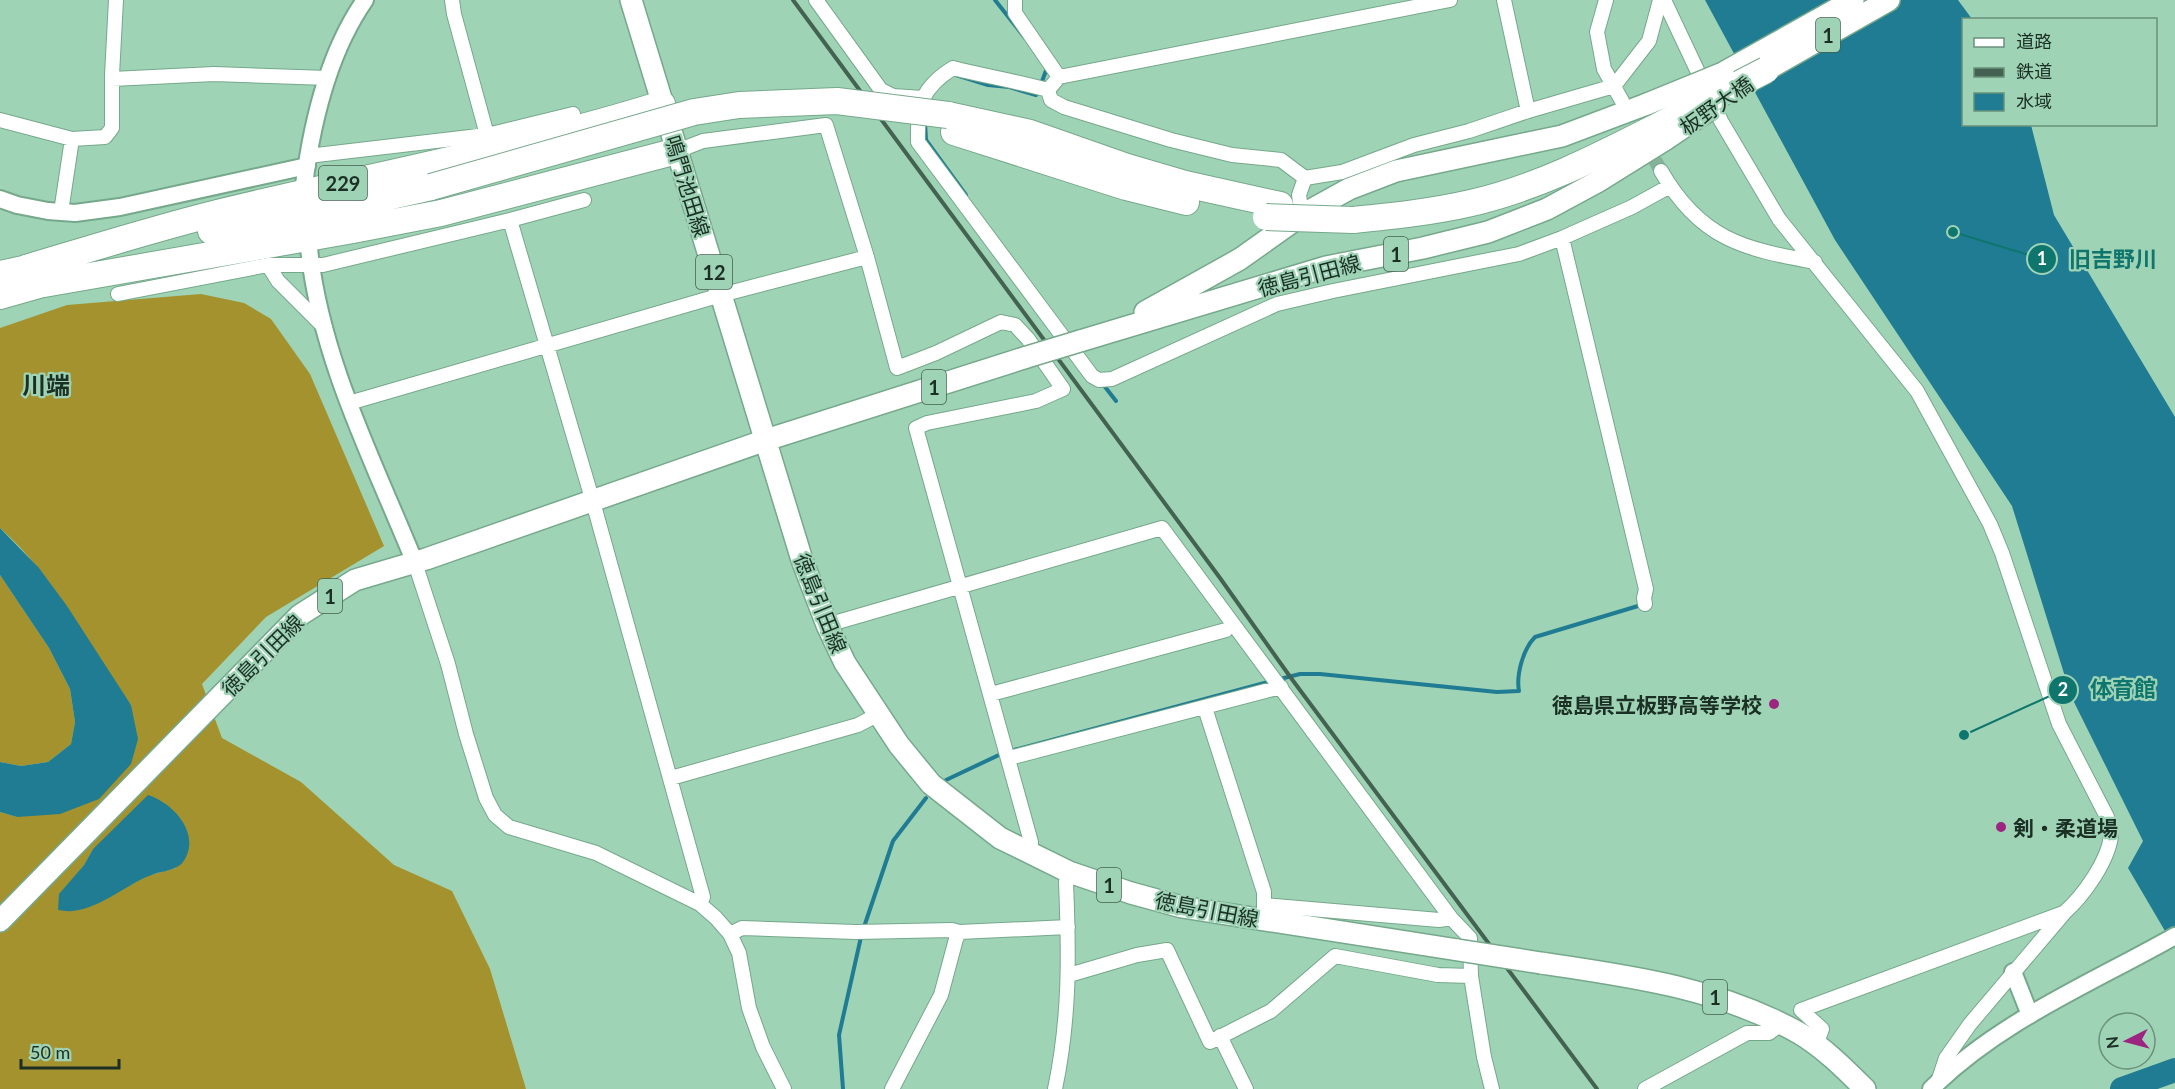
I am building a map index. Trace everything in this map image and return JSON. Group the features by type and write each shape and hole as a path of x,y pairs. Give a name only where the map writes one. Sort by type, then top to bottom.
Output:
{"highway":[{"path":"0,274 35,276 140,256 433,192 697,125 781,115 837,114 947,122 1030,133 1127,167 1282,212 1418,214 1474,202 1526,187 1569,169 1656,121 1766,70"},
{"path":"1656,121 1724,73"},
{"name":"229","path":"35,276 136,234 498,147 662,104"},
{"name":"229","path":"35,276 353,230 441,213 677,151"},
{"path":"0,296 35,276"}],"main road":[{"name":"鳴門池田線","path":"631,0 766,440"},
{"name":"1","path":"1724,73 1853,0"},
{"name":"1","path":"1766,70 1889,0"},
{"name":"徳島引田線","path":"1110,331 1240,259 1282,212 1396,171 1562,135 1656,121"},
{"name":"徳島引田線","path":"0,921 300,615 355,580 415,563 766,440 1080,340 1326,267 1423,249 1488,232 1547,209 1597,183 1656,121"},
{"name":"徳島引田線","path":"766,440 802,561 827,625 845,663 877,715 931,784 1000,838 1069,872 1182,907 1264,913 1458,950 1626,975 1684,987 1733,1003 1800,1034 1838,1063 1865,1089"}],"street":[{"path":"0,120 72,140 105,137 112,128 116,0"},
{"path":"304,185 322,95 344,39 365,0"},
{"path":"452,0 487,135"},
{"path":"816,0 881,90 893,96 923,98"},
{"path":"1015,0 1015,13 1059,77"},
{"path":"1048,90 1059,77 1450,0"},
{"path":"1504,0 1528,111"},
{"path":"1606,0 1597,32 1604,69 1622,101"},
{"path":"1048,90 1051,100 1064,107 1181,143 1232,155 1281,160 1305,178 1342,172 1414,145 1469,131 1614,86 1649,41 1662,0"},
{"path":"1662,0 1721,121 1779,219 1917,391 1990,524 2002,553 2059,724 2107,817 2110,837 2102,862 2079,900 2065,912 1970,1024 1946,1058 1934,1086"},
{"path":"1048,90 953,68 936,79 923,98 917,122 918,142 1092,376 1099,380 1112,379 1277,304 1519,254 1632,207 1670,186"},
{"path":"112,79 214,74 328,78"},
{"path":"0,199 17,205 75,213 120,207 308,161 487,135 573,114"},
{"path":"677,151 703,141 826,124 867,257 897,369 1001,322 1015,325 1028,339 1063,389 1036,401 927,423 916,428 1009,758 1031,842 1030,853"},
{"path":"61,212 72,140"},
{"path":"1661,171 1670,186 1699,221 1716,232 1761,252 1815,262"},
{"path":"1282,212 1299,195 1305,178"},
{"path":"118,294 268,265 323,265 584,200"},
{"path":"510,220 548,345 671,778 703,897 700,904"},
{"path":"1562,238 1646,589 1644,604"},
{"path":"309,248 325,328 349,403 415,563 448,664 486,798 495,815 509,827 596,853 700,904 716,918 730,934 739,953 749,1008 763,1047 784,1089"},
{"path":"349,403 721,295 867,257"},
{"path":"268,265 278,281 325,328"},
{"path":"1326,267 1333,291"},
{"path":"827,625 1162,528 1451,918 1470,938 1472,976 1484,1057 1492,1089"},
{"path":"991,694 1226,630"},
{"path":"1009,758 1205,708 1277,683"},
{"path":"1205,708 1264,892 1264,913 1439,920 1451,918"},
{"path":"671,778 858,725 877,715"},
{"path":"1055,1089 1064,1043 1069,975 1066,882 1069,872"},
{"path":"1816,1046 1822,1029 1801,1010 2065,912"},
{"path":"730,934 742,928 856,932 952,930 959,932 1068,927"},
{"path":"892,1089 941,995 959,932"},
{"path":"1934,1086 1993,1039 2030,1015 2175,936"},
{"path":"1069,975 1137,955 1167,950 1210,1042 1271,1011 1335,956 1438,975 1472,976"},
{"path":"2013,972 2030,1015"},
{"path":"1646,1089 1747,1033 1768,1033 1781,1024"},
{"path":"1220,1036 1246,1089"}],"shaded area":[{"path":"201,294 244,303 271,319 310,374 384,546 266,617 202,684 222,738 301,782 394,865 452,891 490,969 526,1089 0,1089 0,812 17,817 131,705 55,590 20,547 0,528 0,328 67,305","holes":["93,849 176,868 147,876 95,904 60,894 84,865"]},
{"path":"0,575 49,648 70,689 75,722 71,744 48,762 21,766 0,762"}],"water":[{"path":"1705,0 1958,0 1971,18 1962,18 1962,126 2031,126 2054,215 2175,417 2175,948 2128,868 2143,841 2071,696 2012,506 1835,240"},
{"path":"0,528 39,568 67,606 131,705 138,739 131,764 99,799 60,814 17,817 0,812 0,762 21,766 48,762 71,744 75,722 70,689 49,648 0,575"},
{"path":"148,795 166,805 182,820 189,839 189,849 183,862 172,869 146,877 94,905 72,911 58,910 59,894 84,865 93,849"}],"waterway":[{"path":"995,0 1025,38"},
{"path":"1041,84 1047,68 1045,66"},
{"path":"956,75 988,85 1009,87 1036,95 1038,90"},
{"path":"925,122 926,140 966,195"},
{"path":"1102,383 1116,401"},
{"path":"1280,679 1300,674 1320,674 1497,692 1519,691 1521,662 1535,637 1638,606"},
{"path":"1014,750 1272,681"},
{"path":"946,780 1001,754"},
{"path":"865,924 893,841 926,798"},
{"path":"843,1089 839,1035 861,937"},
{"path":"2122,1089 2175,1070"}],"tunnel":[{"path":"1624,105 1661,171"}],"railway":[{"path":"793,0 1220,578 1291,678 1597,1089"}],"place":[{"name":"旧吉野川","path":"1953,232"},
{"name":"徳島県立板野高等学校","path":"1774,704"},
{"name":"体育館","path":"1964,735"},
{"name":"剣・柔道場","path":"2001,827"}],"district":[{"name":"川端","path":"46,384"}]}
